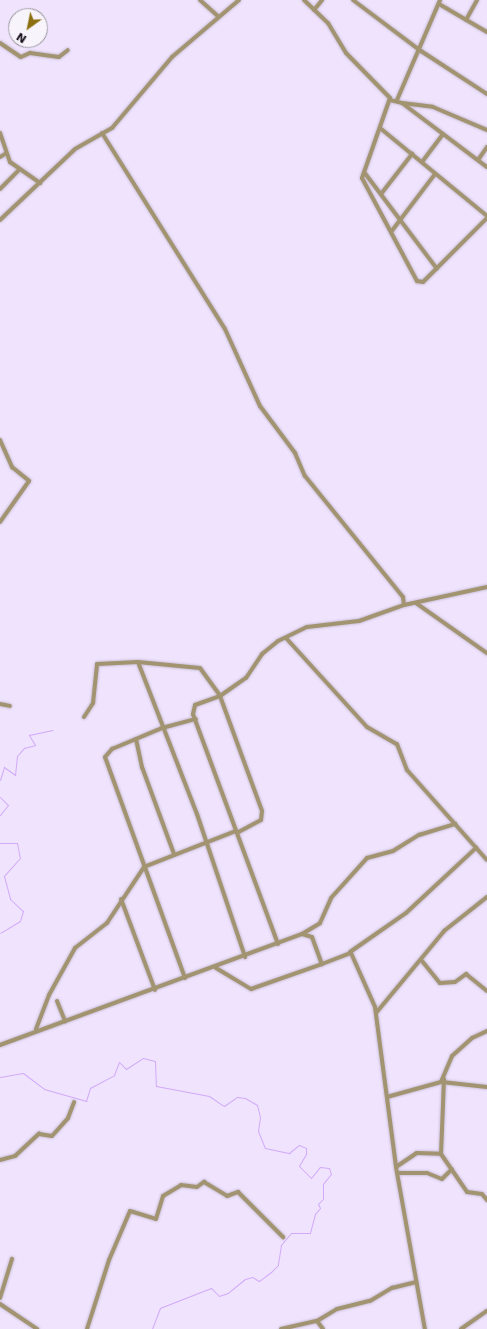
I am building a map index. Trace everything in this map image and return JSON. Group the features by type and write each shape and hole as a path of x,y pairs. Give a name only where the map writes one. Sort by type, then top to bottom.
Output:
{"street":[{"path":"200,0 219,17"},
{"path":"0,220 86,140 102,133 126,115 172,57 239,0"},
{"path":"304,0 328,23 346,53 390,100 397,100 402,103 487,167"},
{"path":"314,10 322,0"},
{"path":"353,0 421,51 487,94"},
{"path":"466,20 477,0"},
{"path":"397,100 421,51 440,2 487,32"},
{"path":"0,43 21,57 30,53 59,57 68,50"},
{"path":"380,128 487,217 424,282 417,281 363,181 364,172 390,100"},
{"path":"402,103 432,107 487,130"},
{"path":"0,132 5,154 20,170 40,183"},
{"path":"102,133 225,329 256,399 295,453 305,476 404,599 414,603 487,653"},
{"path":"422,162 443,134"},
{"path":"478,160 487,147"},
{"path":"0,158 5,154"},
{"path":"381,194 412,154"},
{"path":"0,190 20,170"},
{"path":"364,172 437,269"},
{"path":"391,232 435,174"},
{"path":"0,440 12,467 29,481 0,522"},
{"path":"278,944 192,710 196,703 220,696 246,678 259,657 286,638 314,625 359,621 404,605 487,587"},
{"path":"404,599 404,605"},
{"path":"286,638 367,727 397,744 407,770 487,860"},
{"path":"138,662 206,843 245,957"},
{"path":"36,1029 49,995 75,948 107,923 121,899 144,867 174,854 256,824 263,814 220,696 197,667 138,662 96,664 93,703 84,717"},
{"path":"0,704 10,706"},
{"path":"185,978 104,757 109,750 162,728 196,719"},
{"path":"136,739 142,767 174,854"},
{"path":"0,1045 36,1029 65,1021 155,990 245,957 302,934 320,923 331,898 367,858 393,851 419,835 455,824"},
{"path":"216,968 251,989 322,964 350,952 406,913 476,848"},
{"path":"376,1013 422,961 444,931 487,897"},
{"path":"121,899 155,990"},
{"path":"302,934 312,937 322,964"},
{"path":"350,952 376,1013 396,1167 425,1329"},
{"path":"422,961 440,983 455,982 466,974 487,991"},
{"path":"58,1001 65,1021"},
{"path":"487,1031 472,1038 452,1056 443,1081 441,1154 469,1194 482,1194 487,1200"},
{"path":"387,1097 443,1081 487,1087"},
{"path":"0,1160 15,1156 39,1134 52,1136 68,1118 74,1102"},
{"path":"396,1167 417,1152 441,1154"},
{"path":"398,1173 427,1173 442,1179 452,1169"},
{"path":"87,1329 109,1260 130,1211 156,1219 163,1196 181,1185 197,1187 204,1182 227,1196 238,1192 283,1237"},
{"path":"0,1298 12,1259"},
{"path":"282,1329 316,1321 337,1309 370,1301 392,1288 416,1282"},
{"path":"0,1304 37,1329"},
{"path":"461,1329 487,1311"},
{"path":"316,1321 323,1329"}],"waterway":[{"path":"0,780 4,767 15,775 17,756 24,748 35,745 29,735 52,730"},
{"path":"0,797 8,805 0,815"},
{"path":"0,843 17,843 20,858 4,876 10,899 23,911 20,921 0,933"},
{"path":"0,1077 23,1073 44,1089 86,1101 90,1088 114,1075 119,1062 126,1069 143,1058 155,1061 156,1086 209,1096 224,1106 237,1097 245,1098 257,1105 260,1117 258,1131 265,1148 289,1153 299,1145 306,1148 306,1154 299,1166 311,1178 320,1167 329,1168 331,1174 323,1184 323,1199 318,1204 320,1208 315,1214 310,1233 291,1233 281,1245 278,1265 271,1272 259,1281 252,1277 245,1279 228,1293 219,1296 211,1288 160,1308 152,1329"}]}
